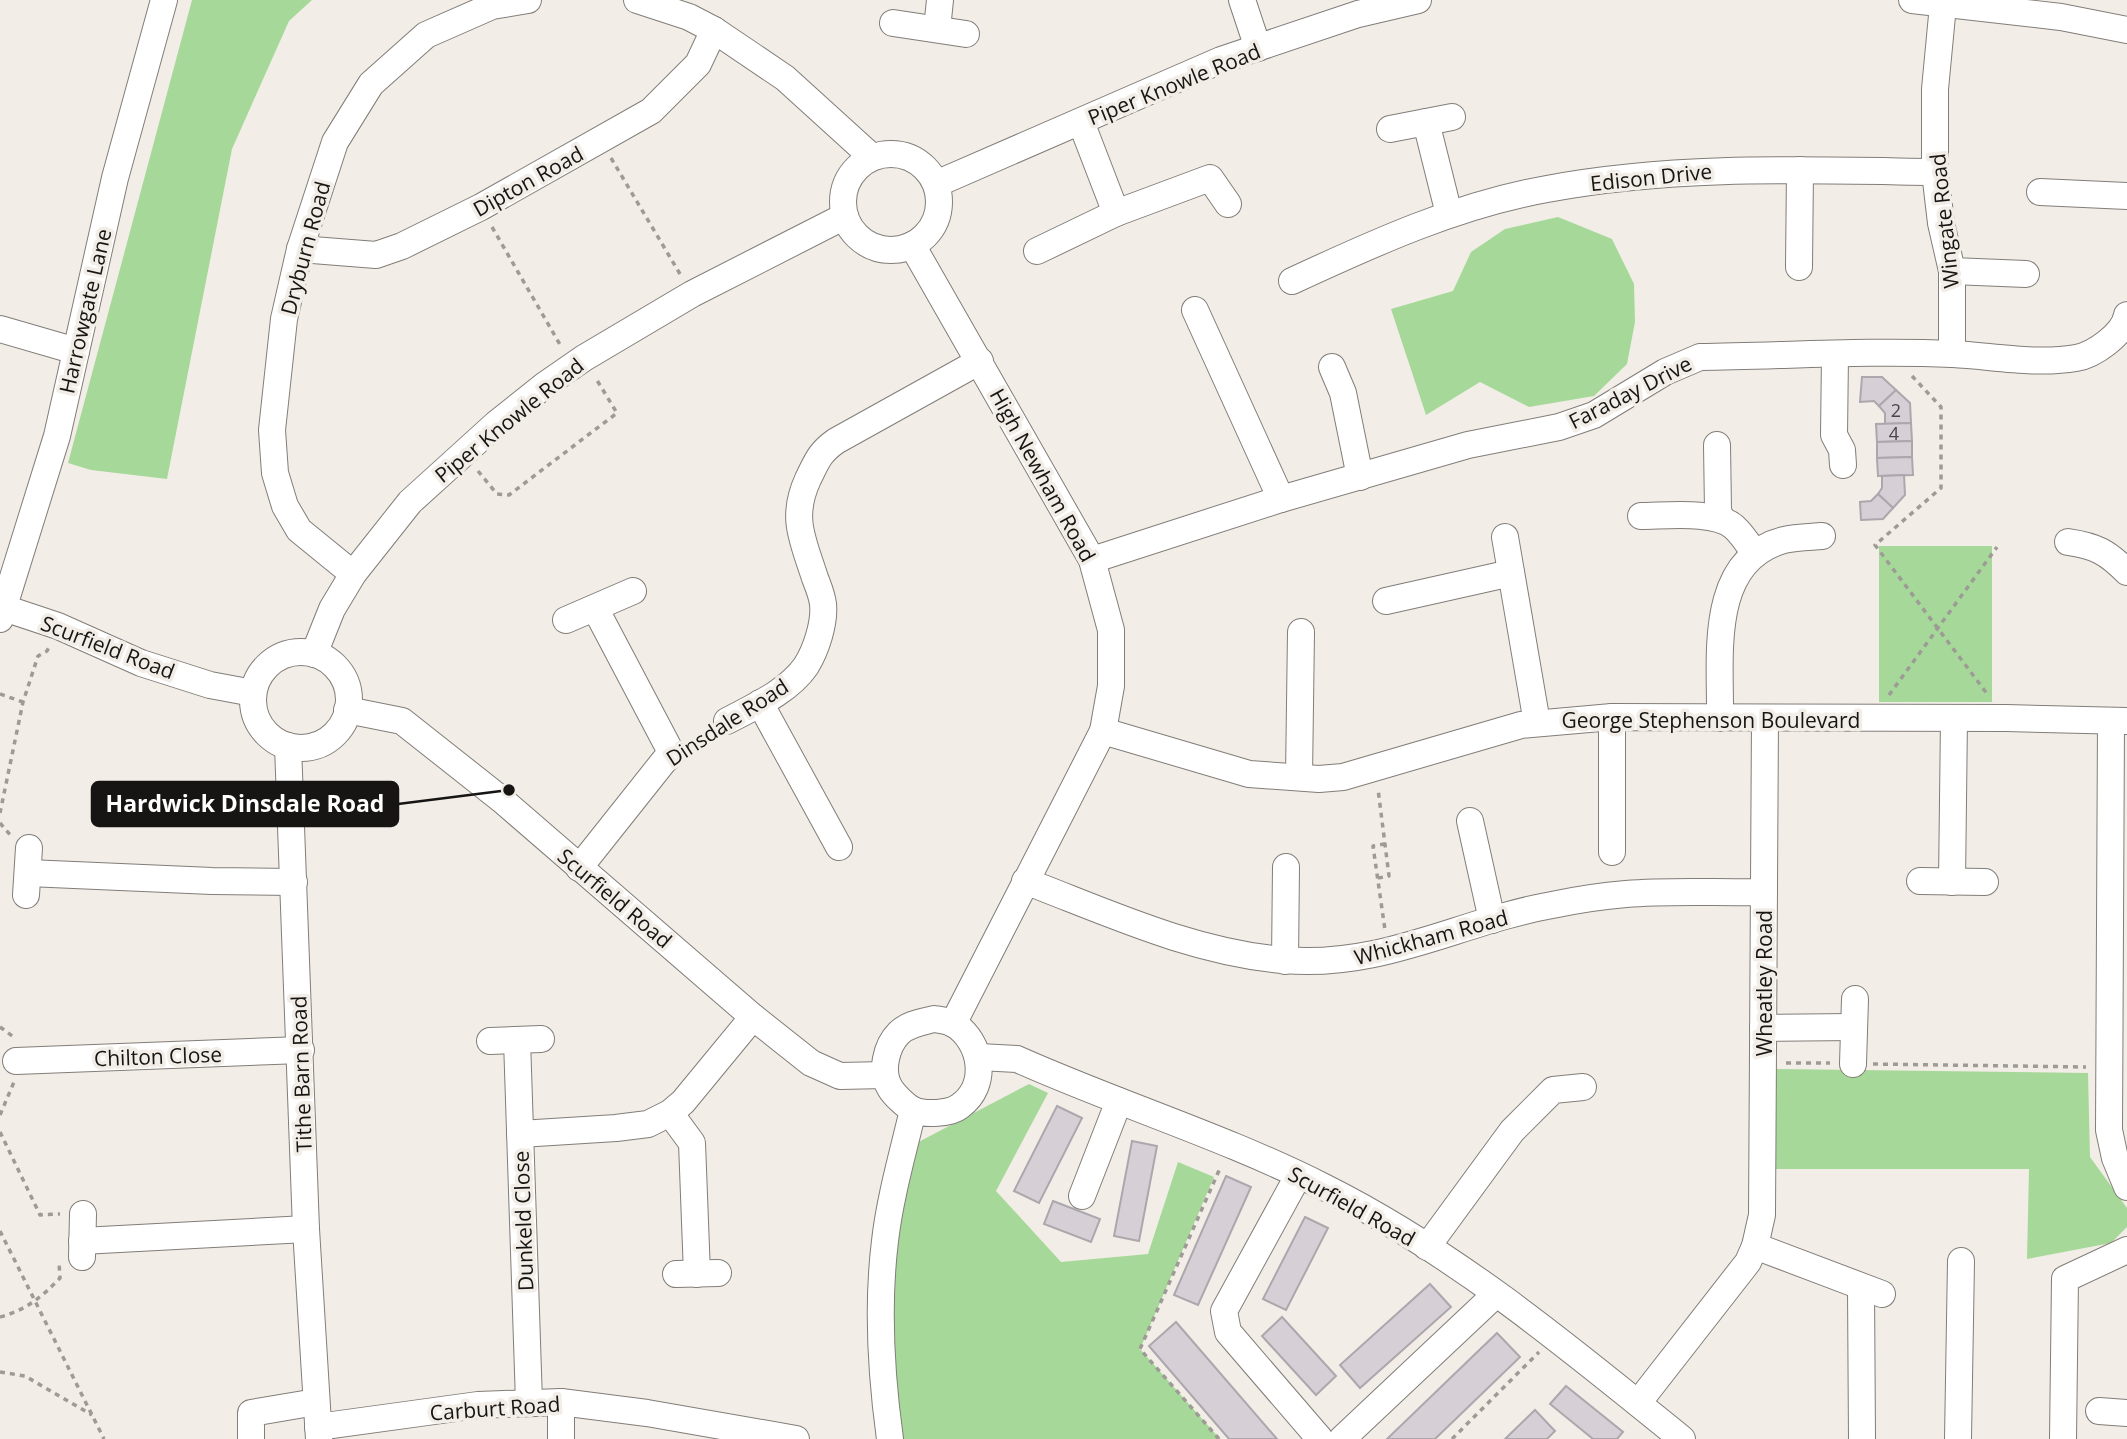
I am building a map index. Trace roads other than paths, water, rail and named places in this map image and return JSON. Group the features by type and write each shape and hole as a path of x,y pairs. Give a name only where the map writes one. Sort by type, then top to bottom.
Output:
{"street":[{"name":"Harrowgate Lane","path":"2,614 57,436 116,178 164,0"},
{"name":"Dryburn Road","path":"353,574 299,530 285,506 275,472 272,430 284,319 300,249 335,142 371,83 426,35 492,6 528,0"},
{"path":"637,0 689,18 714,30 785,78 872,157"},
{"path":"937,29 940,0"},
{"path":"1242,0 1258,48"},
{"name":"Piper Knowle Road","path":"936,184 1221,60 1358,14 1418,0"},
{"path":"1912,0 1944,5 2063,8 2127,30"},
{"name":"Wingate Road","path":"1944,5 1935,89 1935,172 1941,223 1952,271 1952,354"},
{"path":"893,23 966,34"},
{"name":"Dipton Road","path":"300,249 376,255 402,246 481,207 651,111 698,64 714,30"},
{"path":"1390,129 1452,117"},
{"path":"1081,122 1116,214"},
{"path":"1426,122 1449,214"},
{"path":"889,154 912,159 926,169 936,184 939,201 936,217 926,235 912,245 890,250 873,247 859,238 845,216 842,200 846,183 858,166 872,157 889,154"},
{"name":"Edison Drive","path":"1292,281 1377,242 1449,214 1545,189 1626,177 1719,170 1935,172"},
{"path":"1799,267 1800,170"},
{"path":"1037,251 1116,214 1210,178 1228,204"},
{"path":"2040,191 2127,196"},
{"name":"Piper Knowle Road","path":"314,654 332,610 353,574 410,502 463,453 578,361 692,293 845,216"},
{"name":"High Newham Road","path":"912,245 1092,560 1111,630 1111,686 1103,731 953,1024"},
{"path":"1952,271 2026,274"},
{"path":"1195,310 1281,499"},
{"name":"Faraday Drive","path":"1092,560 1281,499 1468,445 1559,427 1594,415 1665,372 1700,357 1952,354 2045,360 2078,358 2113,340 2127,315"},
{"path":"0,329 76,351"},
{"path":"1835,355 1833,435 1842,450 1843,465"},
{"name":"Dinsdale Road","path":"727,721 760,704 789,684 805,666 816,644 823,603 798,526 802,492 820,453 836,441 980,361"},
{"path":"1332,367 1343,393 1360,477"},
{"path":"1717,445 1718,510 1755,554"},
{"path":"1641,516 1728,523"},
{"path":"1720,718 1721,618 1731,583 1755,554 1784,540 1822,536"},
{"path":"1505,537 1537,723"},
{"path":"2068,542 2091,545 2111,556 2126,570"},
{"path":"1386,601 1511,573"},
{"path":"566,620 633,591"},
{"name":"Dinsdale Road","path":"579,868 672,754 595,608"},
{"name":"Scurfield Road","path":"2,614 58,626 141,663 210,685 253,693"},
{"path":"1299,777 1301,632"},
{"path":"297,652 314,654 330,662 342,675 348,692 347,710 343,722 326,741 301,748 289,746 273,739 261,726 254,710 253,693 263,671 282,656 297,652"},
{"path":"760,704 840,847"},
{"name":"Scurfield Road","path":"347,710 402,721 502,800 753,1017 811,1063 840,1076 885,1074"},
{"path":"1612,717 1612,852"},
{"name":"George Stephenson Boulevard","path":"1103,731 1250,774 1319,779 1343,776 1521,725 1612,717 2006,718 2119,722"},
{"name":"Wheatley Road","path":"1638,1404 1748,1262 1755,1246 1762,1215 1765,719"},
{"path":"1952,881 1954,719"},
{"path":"2119,722 2109,1130 2115,1158 2127,1187"},
{"name":"Tithe Barn Road","path":"289,746 306,1229 317,1423"},
{"path":"1470,821 1492,920"},
{"path":"1285,961 1286,867"},
{"path":"28,872 294,882"},
{"name":"Whickham Road","path":"1025,881 1176,939 1235,954 1285,961 1340,960 1388,953 1550,905 1626,894 1764,892"},
{"path":"1920,881 1985,881"},
{"path":"1853,1064 1854,999"},
{"path":"520,1134 626,1127 648,1124 670,1114 684,1102 753,1017"},
{"path":"934,1019 953,1024 975,1046 979,1057 978,1081 960,1107 944,1111 913,1110 890,1088 885,1074 889,1051 899,1033 914,1023 934,1019"},
{"path":"1763,1028 1854,1027"},
{"name":"Dunkeld Close","path":"490,1041 529,1039 520,1134 528,1402"},
{"name":"Chilton Close","path":"12,1052 301,1050"},
{"name":"Scurfield Road","path":"979,1057 1017,1059 1230,1145 1353,1203 1427,1247 1496,1294 1682,1439"},
{"path":"1427,1247 1512,1131 1553,1090 1584,1089"},
{"path":"1083,1196 1119,1101"},
{"path":"890,1439 883,1387 882,1275 885,1239 895,1185 913,1110"},
{"path":"670,1114 692,1143 697,1273"},
{"path":"1298,1176 1224,1311 1228,1332 1320,1439"},
{"path":"83,1214 82,1249 306,1229"},
{"path":"1755,1246 1872,1291 1857,1428"},
{"path":"2063,1439 2065,1279 2127,1250"},
{"path":"1958,1439 1961,1261"},
{"path":"1342,1439 1496,1294"},
{"path":"561,1402 561,1439"},
{"name":"Carburt Road","path":"317,1423 478,1405 561,1402 647,1413 796,1439"},
{"path":"2099,1411 2127,1413"},
{"path":"251,1439 251,1413 317,1423"}],"place":[{"name":"Hardwick Dinsdale Road","path":"509,790"}]}
